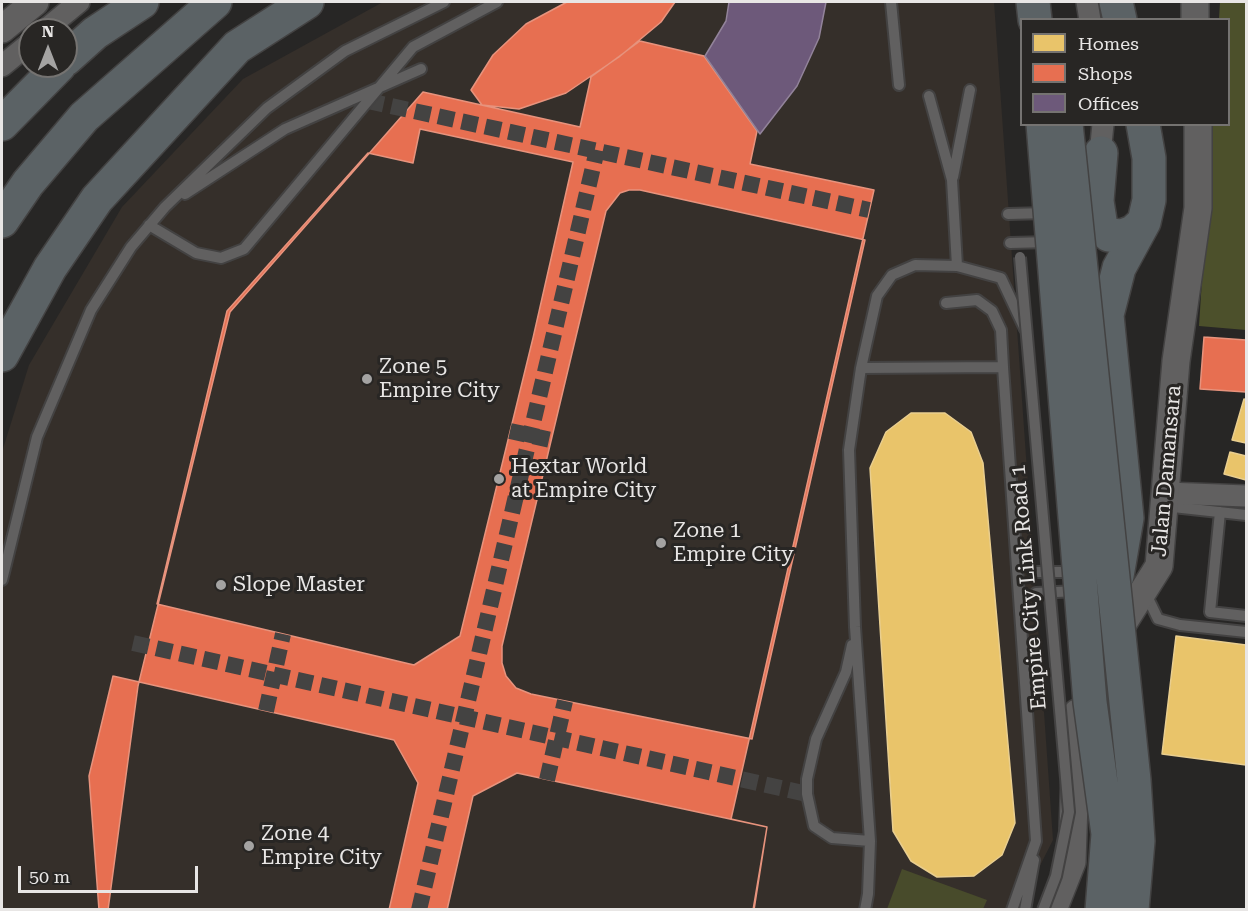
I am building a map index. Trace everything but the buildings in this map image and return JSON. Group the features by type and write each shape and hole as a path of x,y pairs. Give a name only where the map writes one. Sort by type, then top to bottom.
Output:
{"highway":[{"path":"78,48 95,33 142,2"},
{"path":"2,221 28,183 84,117 216,2"},
{"path":"2,355 50,268 97,199 237,47 307,2"},
{"path":"1033,2 1035,18"},
{"path":"1055,2 1056,18"},
{"path":"1116,2 1120,18"},
{"path":"2,124 47,78"},
{"path":"1043,126 1090,702 1108,834 1101,909"},
{"path":"1066,126 1134,780 1138,841 1132,909"},
{"path":"1105,652 1127,518 1107,315 1119,268 1144,222 1149,200 1149,158 1143,126"},
{"path":"1102,139 1097,201 1101,227 1109,235 1122,236 1133,232 1144,222"}],"street":[{"path":"2,29 35,2"},
{"path":"60,18 79,2"},
{"path":"1087,2 1090,18"},
{"path":"1195,2 1195,18"},
{"path":"2,66 18,53"},
{"name":"Jalan Damansara","path":"1105,652 1159,566 1176,361 1198,208 1198,126"},
{"path":"1053,909 1072,862 1077,713 1072,582 1072,293 1069,250 1092,190 1102,139"},
{"path":"1165,500 1246,496"},
{"path":"1092,909 1101,865 1108,751 1105,652"}],"lane":[{"path":"2,580 37,437 91,310 131,247 165,207 267,108 345,51 444,2"},
{"path":"149,225 196,254 221,258 244,249 413,47 497,2"},
{"path":"891,2 899,85"},
{"path":"165,207 285,129 421,69"},
{"path":"952,180 970,90"},
{"path":"929,96 952,180 957,266"},
{"path":"1008,214 1060,212 1092,190"},
{"path":"1010,243 1069,250"},
{"name":"Empire City Link Road 1","path":"1020,257 1069,812 1056,876 1043,909"},
{"path":"865,909 868,894 870,840 855,627 849,450 861,368 877,296 892,275 915,265 957,266 1001,278 1025,329"},
{"path":"946,303 977,300 992,311 1000,330 1036,841 1025,909"},
{"path":"861,368 1003,367"},
{"path":"1165,500 1246,515"},
{"path":"1220,512 1210,612 1246,616"},
{"path":"1036,593 1072,582 1095,581 1114,554 1127,518"},
{"path":"1034,572 1072,582"},
{"path":"1144,591 1158,619 1180,625 1246,632"},
{"path":"855,627 846,672 812,752 807,794 814,826 832,838 870,840"},
{"path":"1012,909 1036,841"}],"shaded area":[{"path":"383,2 994,2 1053,840 1018,909 2,910 2,452 29,365 122,207 243,79"}],"green space":[{"path":"1220,2 1246,2 1246,330 1199,326 1212,126 1230,126 1230,18 1219,18"},
{"path":"902,869 987,900 983,909 887,909"}],"tunnel":[{"path":"368,101 869,210"},
{"path":"419,910 597,150"},
{"path":"510,431 551,440"},
{"path":"266,711 283,634"},
{"path":"133,643 807,794"},
{"path":"547,780 565,701"}],"place":[{"name":"Zone 5 Empire City","path":"367,379"},
{"name":"Hextar World at Empire City","path":"499,479"},
{"name":"Zone 1 Empire City","path":"661,543"},
{"name":"Slope Master","path":"221,585"},
{"name":"Zone 4 Empire City","path":"249,846"}]}
